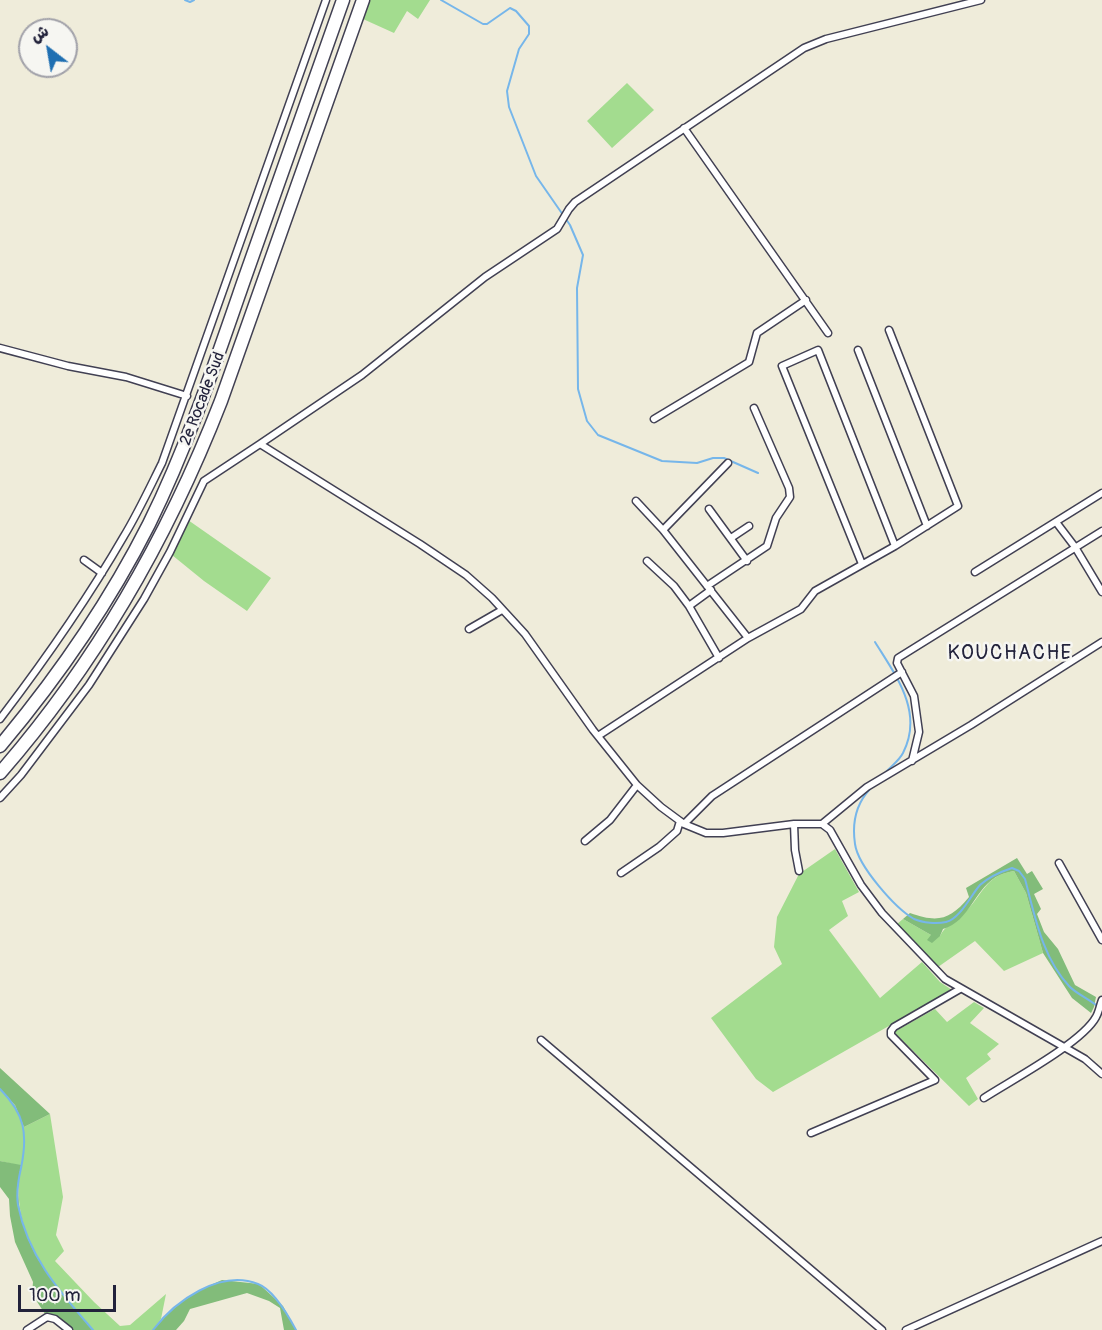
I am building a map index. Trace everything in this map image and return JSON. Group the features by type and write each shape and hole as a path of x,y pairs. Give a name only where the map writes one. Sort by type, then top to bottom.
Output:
{"highway":[{"name":"2e Rocade Sud","path":"0,746 47,687 99,609 148,526 168,484 221,347 344,0"},
{"name":"2e Rocade Sud","path":"0,773 43,722 116,616 145,566 200,455 363,0"}],"street":[{"path":"0,718 47,657 102,573 126,534 162,462 326,0"},
{"path":"0,798 21,775 89,685 144,599 170,552 204,481 362,375 476,283 557,229 575,202 804,48 826,39 981,0"},
{"path":"684,128 828,333"},
{"path":"654,419 749,362 757,333 806,300"},
{"path":"598,736 748,638 801,609 815,591 895,546 958,506 889,330"},
{"path":"0,348 68,366 126,377 187,396"},
{"path":"862,564 782,366 818,350 895,546"},
{"path":"858,350 927,526"},
{"path":"688,606 767,546 776,518 790,497 790,492 754,408"},
{"path":"260,444 457,568 492,598 525,634 598,736 637,785 682,822 706,833 794,824 822,824 830,830 861,885 882,913 945,979 1085,1059 1102,1074"},
{"path":"663,530 728,463"},
{"path":"975,573 1102,493"},
{"path":"636,501 663,530 748,638"},
{"path":"709,509 747,561"},
{"path":"1056,522 1075,547 1102,592"},
{"path":"731,538 749,526"},
{"path":"912,760 919,732 914,696 897,663 898,658 1102,531"},
{"path":"84,560 102,573"},
{"path":"647,561 674,586 719,658"},
{"path":"469,629 502,610"},
{"path":"822,824 867,787 1102,642"},
{"path":"621,873 677,831 682,822 712,796 902,672"},
{"path":"585,841 610,819 637,785"},
{"path":"794,824 795,850 800,871"},
{"path":"1059,863 1102,940"},
{"path":"811,1133 935,1080 891,1035 891,1031 894,1027 960,989"},
{"path":"984,1098 1064,1048 1089,1026 1096,1017 1102,1000"},
{"path":"541,1040 882,1330"},
{"path":"906,1330 1102,1240"},
{"path":"27,1330 46,1317 55,1319 69,1330"}],"green space":[{"path":"370,0 430,0 418,19 407,11 394,33 363,19"},
{"path":"627,83 654,110 612,148 587,121"},
{"path":"188,520 271,578 247,611 172,555"},
{"path":"835,849 859,892 842,901 848,916 829,930 880,998 922,962 940,982 952,990 773,1092 756,1079 711,1018 782,964 774,947 777,917 799,874"},
{"path":"1017,858 1027,874 1032,871 1043,889 1034,894 1041,909 1037,914 1044,932 1058,949 1075,985 1096,997 1091,1013 1072,998 1043,953 1026,893 1014,871 991,880 960,919 943,929 940,936 932,943 927,940 931,935 903,919 910,913 928,918 949,915 969,897 966,888"},
{"path":"1014,871 1026,893 1043,953 1004,971 975,941 938,967 897,924 903,919 931,935 940,936 969,908 989,882 1000,875"},
{"path":"974,1002 984,1008 970,1023 999,1044 987,1054 991,1059 966,1078 978,1099 969,1106 894,1032 935,1009 947,1022"},
{"path":"0,1068 50,1114 24,1127 15,1105 0,1089"},
{"path":"0,1089 15,1105 24,1127 50,1114 63,1197 56,1235 64,1251 55,1261 120,1326 130,1325 166,1294 161,1319 153,1330 93,1330 48,1275 27,1235 21,1214 19,1191 21,1166 0,1161"},
{"path":"0,1161 21,1165 18,1190 20,1213 27,1235 48,1274 93,1330 69,1330 47,1317 32,1294 33,1282 15,1242 9,1199 0,1187"},
{"path":"222,1280 259,1284 283,1306 296,1330 284,1330 280,1308 269,1301 247,1293 190,1309 176,1330 153,1330 184,1300"}],"waterway":[{"path":"185,0 190,2 194,0"},
{"path":"441,0 483,24 487,24 510,8 516,11 529,26 529,34 519,49 507,91 509,107 536,176 570,225 583,255 577,288 578,389 587,421 598,435 662,461 697,463 713,458 724,458 758,473"},
{"path":"875,642 899,681 909,709 910,723 909,738 903,753 884,774"},
{"path":"870,789 861,801 856,815 855,844 863,863 878,886 897,906 914,919 930,923 946,922 956,916 980,885 988,879 1012,868 1019,871 1025,879 1036,921 1052,962 1072,989 1102,1010"},
{"path":"0,1089 15,1107 24,1135 17,1200 29,1241 57,1287 93,1330"},
{"path":"153,1330 173,1308 200,1290 214,1284 243,1280 258,1284 270,1292 296,1330"}],"district":[{"name":"KOUCHACHE","path":"1010,654"}]}
